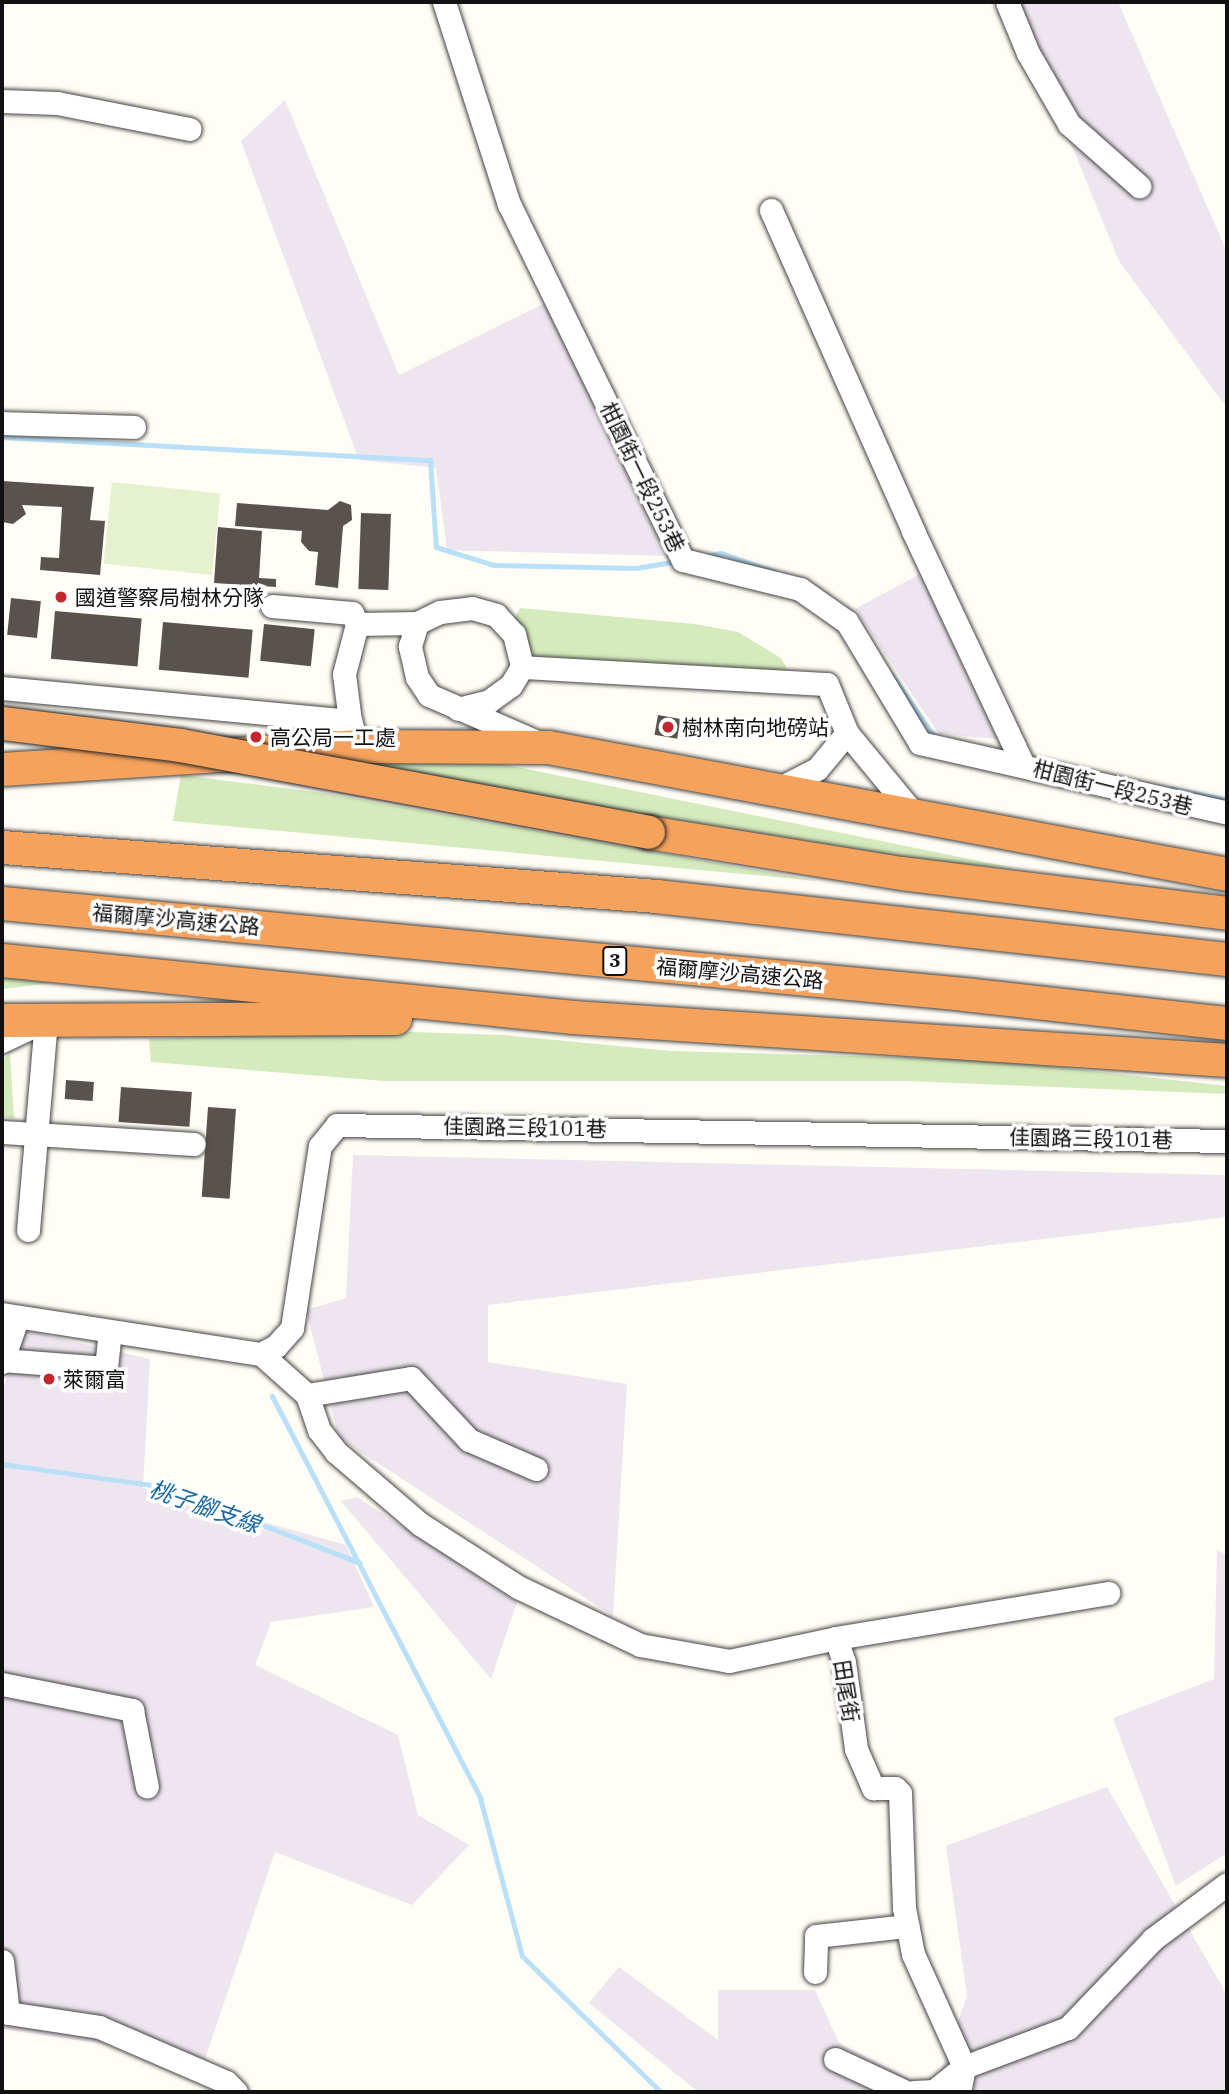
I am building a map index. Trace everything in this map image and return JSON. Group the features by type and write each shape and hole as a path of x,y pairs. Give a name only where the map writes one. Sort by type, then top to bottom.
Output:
{"highway":[{"path":"2,723 180,745 648,832 901,873 1227,913"},
{"path":"2,769 119,764 354,734 548,747 1227,874"},
{"path":"2,847 656,896 1227,959"},
{"name":"福爾摩沙高速公路","path":"2,903 964,994 1227,1024"},
{"path":"2,960 573,1017 1227,1060"},
{"path":"2,1020 573,1017"}],"street":[{"name":"柑園街一段253巷","path":"443,2 509,204 683,560 800,589 847,622 920,743 1227,813"},
{"path":"1007,2 1028,53 1069,124 1139,186"},
{"path":"2,101 57,103 189,129"},
{"path":"771,210 913,531 1023,765"},
{"path":"2,423 134,427"},
{"path":"2,688 354,734 344,674 356,624 352,613 272,606"},
{"path":"356,624 417,623 440,612 472,608 496,615 514,634 522,667 511,685 489,701 458,709"},
{"path":"417,623 410,646 418,677 429,695 548,747"},
{"path":"522,667 827,684 847,733 917,818"},
{"path":"776,790 817,769 847,733"},
{"path":"2,753 119,764"},
{"path":"2,1041 46,1021 28,1230"},
{"name":"佳園路三段101巷","path":"261,1354 292,1328 320,1146 337,1125 1227,1141"},
{"path":"2,1132 194,1144"},
{"path":"110,1332 106,1368 2,1361 9,1316 261,1354"},
{"name":"田尾街","path":"261,1354 307,1395 319,1430 336,1452 420,1524 518,1587 640,1645 729,1661 836,1638 856,1749 873,1788 895,1788 900,1793 907,1926 912,1954 964,2067"},
{"path":"307,1395 411,1378 469,1440 536,1469"},
{"path":"836,1638 1108,1593"},
{"path":"2,1684 132,1710 147,1787"},
{"path":"914,2092 934,2091 964,2067 1069,2028 1153,1939 1227,1884"},
{"path":"815,1972 816,1936 907,1926"},
{"path":"2,1961 8,2012 99,2027 226,2082 236,2092"},
{"path":"835,2059 906,2092"},
{"path":"959,2092 964,2067"}],"shaded area":[{"path":"1013,2 1118,2 1227,252 1227,408 1119,261"},
{"path":"285,100 399,375 545,303 666,556 447,550 436,468 359,460 241,141"},
{"path":"920,574 997,739 939,734 855,609"},
{"path":"353,1155 1227,1175 1227,1217 488,1305 488,1362 627,1384 613,1616 339,1438 306,1310 346,1298"},
{"path":"23,1330 150,1359 143,1488 346,1545 374,1607 271,1622 255,1665 398,1735 418,1815 469,1845 412,1905 275,1852 205,2059 2,2029 2,1392"},
{"path":"357,1497 517,1602 491,1679 341,1501"},
{"path":"1217,1550 1227,1555 1227,1853 1176,1886 1113,1718 1214,1679"},
{"path":"1107,1787 1227,1995 1227,2092 698,2092 589,2003 619,1967 718,2040 718,1990 815,1990 839,2043 934,2091 967,1996 946,1846"}],"green space":[{"path":"112,482 220,493 212,575 103,564"},
{"path":"520,608 695,624 738,632 781,658 792,678 529,658 512,624"},
{"path":"461,757 1014,868 874,858 338,761"},
{"path":"181,775 324,793 818,881 173,821"},
{"path":"2,976 53,983 2,989"},
{"path":"382,1031 504,1035 671,1051 994,1060 1227,1086 1227,1094 907,1081 384,1081 151,1062 149,1039"},
{"path":"10,1054 14,1119 2,1117 2,1060"}],"building":[{"path":"2,481 94,487 90,520 105,521 100,575 40,570 41,557 59,558 62,507 22,505 26,514 13,524 2,522"},
{"path":"340,501 351,505 352,520 343,526 338,588 315,585 318,552 309,551 301,542 302,531 235,526 237,503 328,510"},
{"path":"361,513 391,514 388,590 358,589"},
{"path":"218,527 262,531 259,578 276,579 276,587 214,583"},
{"path":"11,598 41,601 37,638 7,635"},
{"path":"55,611 142,619 137,666 51,659"},
{"path":"163,622 253,630 248,678 159,670"},
{"path":"264,624 315,629 311,666 260,661"},
{"name":"樹林南向地磅站","path":"658,715 681,719 677,739 655,735"},
{"path":"66,1080 94,1082 93,1101 65,1099"},
{"path":"121,1087 192,1092 189,1127 119,1122"},
{"path":"208,1107 236,1109 230,1199 202,1197"}],"waterway":[{"path":"2,437 430,460 436,547 494,565 636,568 677,561"},
{"path":"704,556 721,553 775,572"},
{"path":"807,583 828,596"},
{"path":"891,674 935,738"},
{"path":"1170,788 1227,800"},
{"path":"272,1396 480,1798 522,1956 661,2092"},
{"name":"桃子腳支線","path":"2,1464 166,1487 360,1563"}],"place":[{"name":"國道警察局樹林分隊","path":"61,597"},
{"name":"樹林南向地磅站","path":"668,727"},
{"name":"高公局一工處","path":"256,737"},
{"name":"萊爾富","path":"49,1379"}]}
